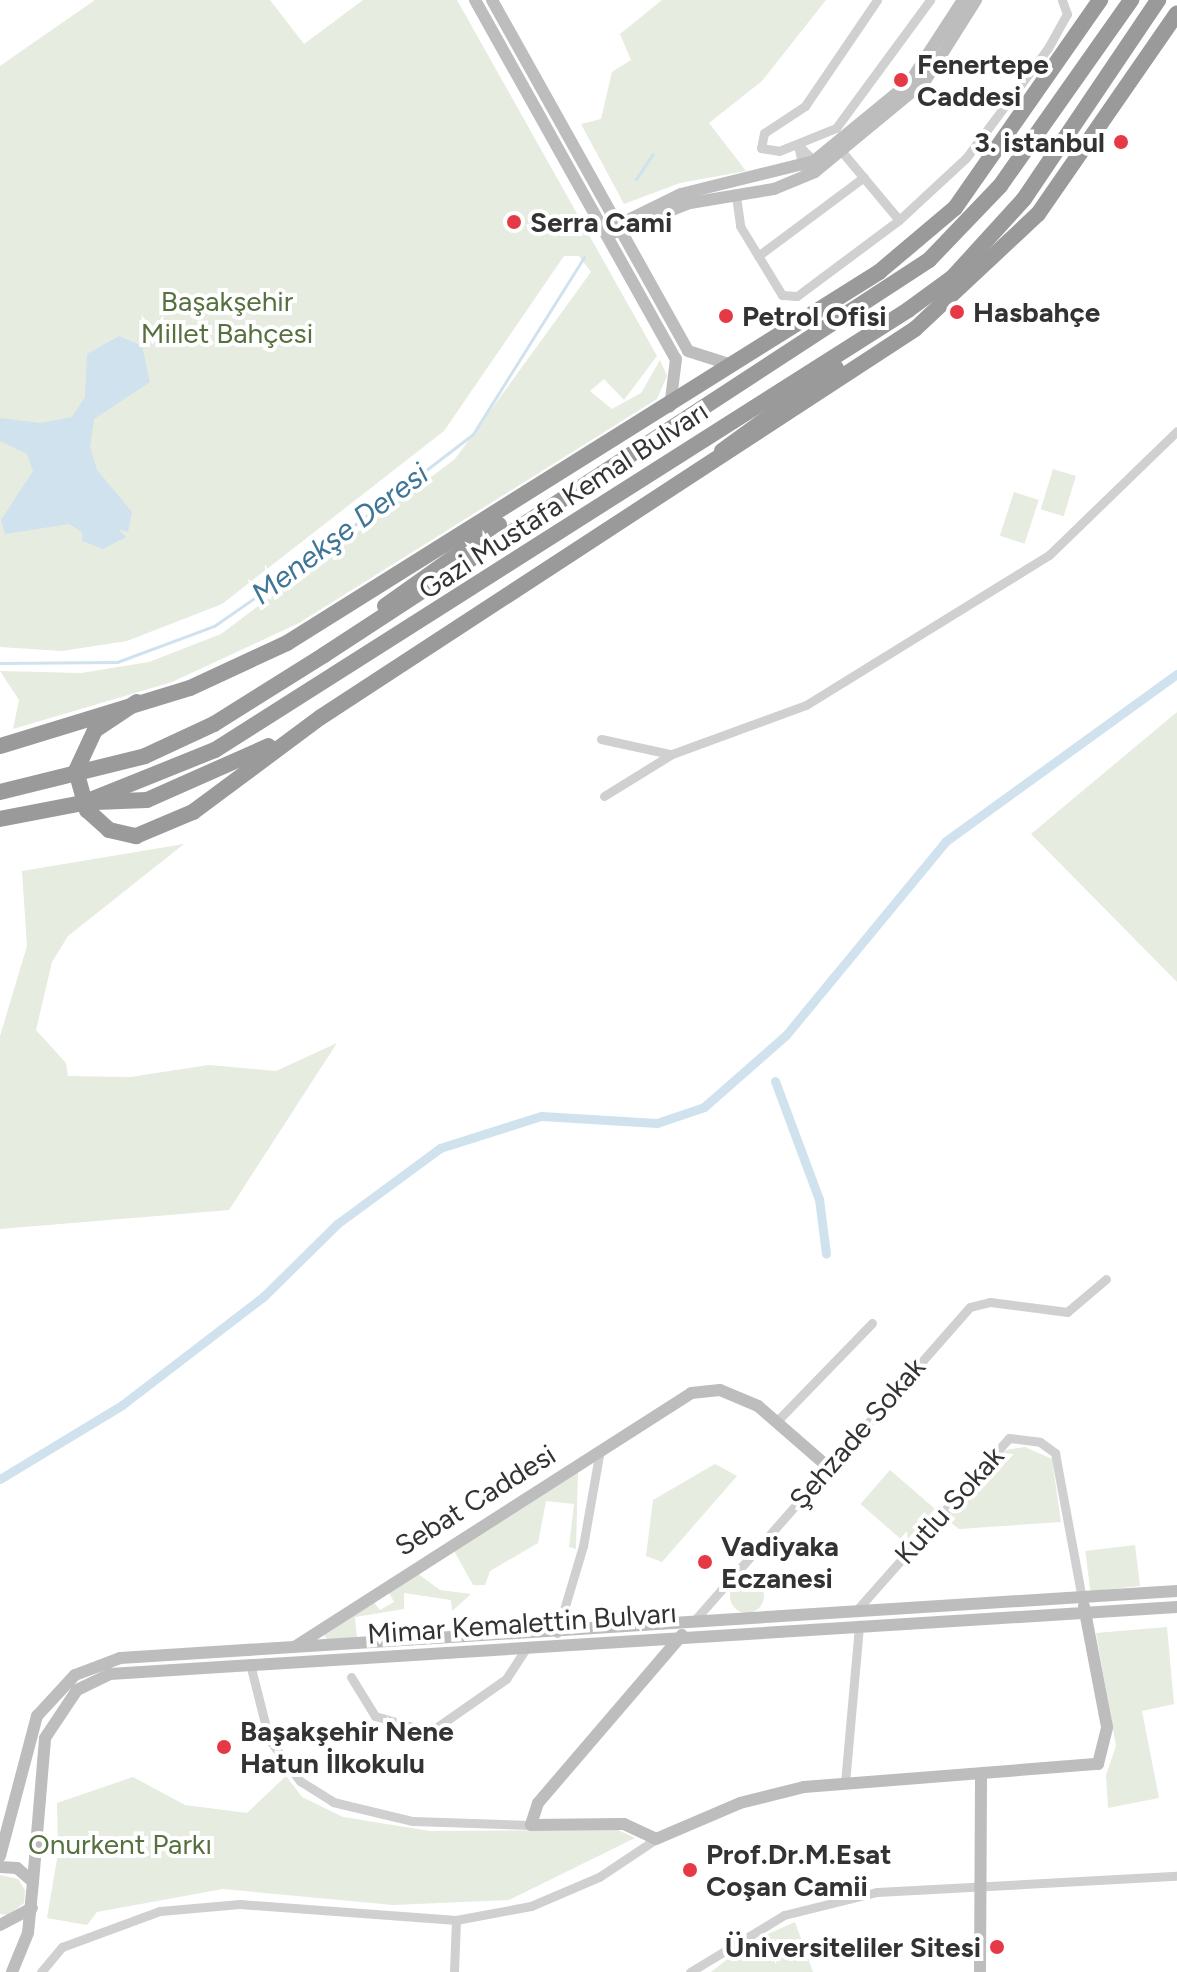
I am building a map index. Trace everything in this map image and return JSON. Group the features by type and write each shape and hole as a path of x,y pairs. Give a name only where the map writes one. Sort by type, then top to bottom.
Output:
{"highway":[{"path":"0,746 190,688 287,643 669,408 879,272 955,208 1100,0"},
{"name":"Gazi Mustafa Kemal Bulvarı","path":"0,792 145,756 214,724 894,288 969,219 1062,106 1131,0"},
{"name":"Gazi Mustafa Kemal Bulvarı","path":"0,819 83,803 215,750 908,310 953,277 1024,199 1158,0"},
{"path":"137,702 86,743 76,771 83,803 109,830 155,834 321,717 757,439 966,288 1064,182 1177,13"},
{"path":"647,507 908,310"},
{"path":"324,655 405,589 669,408"},
{"path":"83,803 147,800 215,775 321,717"}],"street":[{"path":"475,0 676,359 669,408"},
{"path":"492,0 627,233 688,351 737,365"},
{"path":"877,0 805,106 759,144 773,152 798,145 845,119 930,0"},
{"path":"608,235 620,221 681,194 809,164 909,83 963,0"},
{"path":"608,235 627,233 690,203 794,184 843,153 925,81 976,0"},
{"path":"736,196 740,226 782,295 791,298 899,220 1004,115 1067,14 1062,0"},
{"path":"798,145 809,164"},
{"path":"843,153 899,220"},
{"path":"758,256 864,177"},
{"path":"604,796 672,754 806,705 1049,555 1177,431"},
{"path":"601,739 672,754"},
{"name":"Şehzade Sokak","path":"691,1625 827,1466 970,1307 990,1302 1053,1314 1078,1305 1106,1279"},
{"path":"827,1466 778,1420 872,1323"},
{"name":"Sebat Caddesi","path":"296,1646 683,1397 720,1390 778,1420"},
{"name":"Kutlu Sokak","path":"856,1620 1009,1438 1040,1442 1055,1453 1083,1606"},
{"path":"550,1646 557,1633 583,1546 600,1449"},
{"path":"1083,1606 1177,1591"},
{"path":"41,1972 62,1947 160,1911 240,1904 456,1920 531,1906 599,1877 656,1839 740,1803 845,1783 981,1776 1098,1764 1103,1756 1107,1727 1083,1606"},
{"path":"0,1856 28,1735 47,1701 75,1675 143,1655 1083,1606 1177,1607"},
{"path":"845,1783 856,1620"},
{"name":"Mimar Kemalettin Bulvarı","path":"32,1908 45,1738 77,1690 110,1674 526,1648 856,1620"},
{"path":"531,1825 538,1803 691,1625"},
{"path":"351,1677 375,1716 430,1732 506,1679 526,1648"},
{"path":"250,1664 269,1739 300,1781 333,1802 413,1821 624,1824 656,1839"},
{"path":"980,1972 981,1776"},
{"path":"0,1867 17,1868 33,1882"},
{"path":"690,1972 784,1915 891,1890 982,1888 1177,1876"},
{"path":"0,1925 32,1908"},
{"path":"12,1972 32,1908"},
{"path":"454,1972 456,1920"}],"green space":[{"name":"Başakşehir Millet Bahçesi","path":"95,0 270,0 304,44 363,0 457,0 657,356 624,400 604,379 590,391 612,409 641,393 660,360 667,376 657,399 299,623 172,682 13,729 19,700 0,671 81,673 149,662 221,634 455,459 591,272 579,256 564,256 444,431 222,604 127,641 62,651 0,647 0,66"},
{"path":"662,0 826,0 762,81 709,123 746,171 680,183 624,204 581,124 601,119 612,72 631,60 620,34"},
{"path":"1053,469 1076,476 1064,516 1041,509"},
{"path":"1014,492 1039,500 1025,544 1000,536"},
{"path":"1177,712 1177,982 1031,834"},
{"path":"184,844 68,936 52,962 36,1030 66,1063 68,1076 130,1077 209,1065 276,1071 337,1043 229,1210 0,1229 0,1036 27,946 22,871"},
{"path":"1025,1447 1052,1459 1061,1522 959,1529 945,1518 1006,1450"},
{"path":"715,1464 737,1476 662,1562 646,1556 653,1500"},
{"path":"578,1470 576,1549 569,1547 574,1504 546,1501 538,1543 490,1571 485,1585 473,1585 453,1549"},
{"path":"890,1470 935,1509 906,1543 860,1504"},
{"path":"1135,1545 1140,1586 1090,1592 1085,1551"},
{"path":"417,1573 440,1590 471,1594 452,1611 451,1600 404,1593 404,1609 355,1617 357,1638 328,1641 323,1633 373,1601 380,1610 394,1602 388,1591"},
{"path":"747,1579 759,1584 764,1596 759,1608 747,1613 735,1608 730,1596 735,1584"},
{"path":"1167,1627 1174,1704 1142,1711 1159,1798 1108,1808 1106,1775 1116,1746 1096,1633"},
{"name":"Onurkent Parkı","path":"286,1776 302,1797 343,1817 430,1831 618,1830 635,1838 509,1900 393,1905 223,1889 97,1912 87,1925 47,1918 58,1853 57,1803 133,1777 185,1805 247,1813"},
{"path":"0,1875 18,1879 25,1890 24,1903 8,1915 0,1914"},
{"path":"795,1922 813,1972 711,1972 748,1943"}],"water":[{"path":"119,336 142,346 150,382 94,419 90,447 97,470 132,512 128,532 118,529 126,537 103,549 82,541 82,532 69,524 5,534 1,520 33,471 27,454 0,441 0,418 40,423 72,417 85,397 87,354"}],"waterway":[{"name":"Menekşe Deresi","path":"636,179 653,154"},
{"name":"Menekşe Deresi","path":"0,663 117,662 214,626 305,563 473,434 584,257"},
{"path":"0,1479 122,1405 263,1297 337,1224 440,1148 541,1116 657,1123 704,1107 786,1035 946,841 1177,674"},
{"path":"775,1081 819,1199 826,1254"}],"place":[{"name":"Fenertepe Caddesi","path":"901,80"},
{"name":"3. istanbul","path":"1121,142"},
{"name":"Serra Cami","path":"514,222"},
{"name":"Hasbahçe","path":"957,312"},
{"name":"Petrol Ofisi","path":"726,316"},
{"name":"Vadiyaka Eczanesi","path":"705,1562"},
{"name":"Başakşehir Nene Hatun İlkokulu","path":"224,1747"},
{"name":"Prof.Dr.M.Esat Coşan Camii","path":"690,1870"},
{"name":"Üniversiteliler Sitesi","path":"997,1947"}]}
